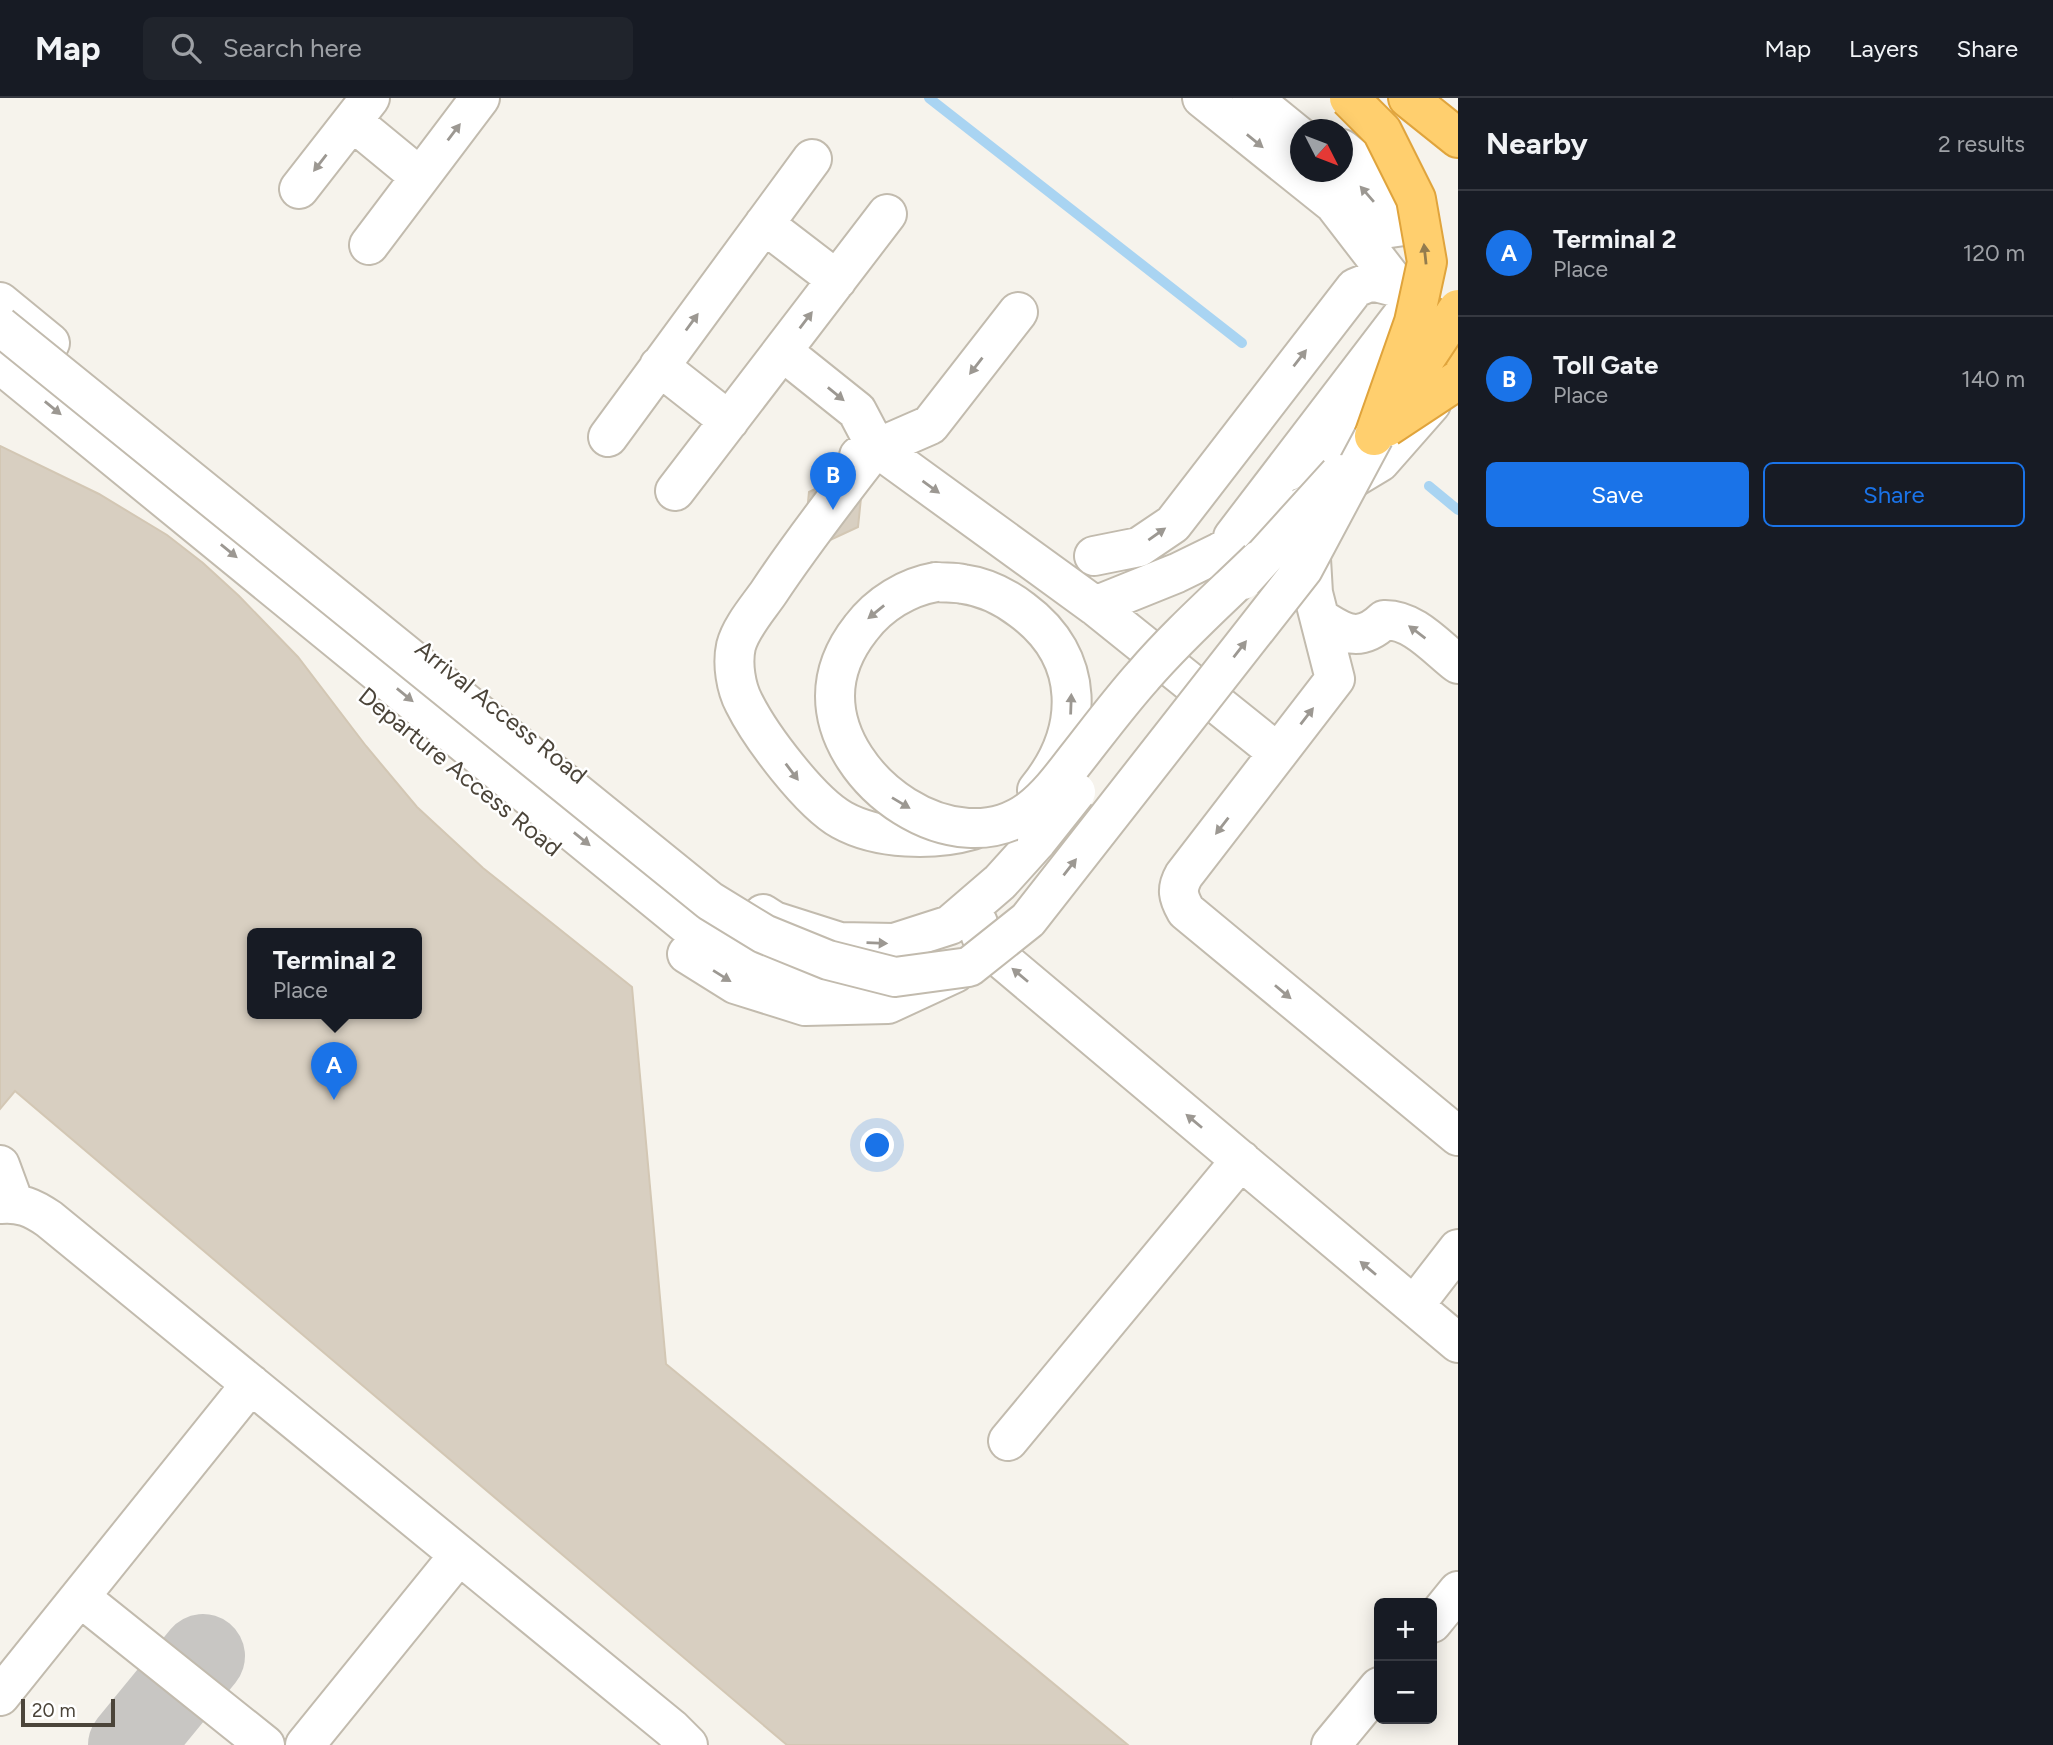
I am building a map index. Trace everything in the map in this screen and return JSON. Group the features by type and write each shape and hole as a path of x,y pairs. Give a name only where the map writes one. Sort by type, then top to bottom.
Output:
{"highway":[{"path":"1349,98 1382,131 1416,199 1427,262 1414,322 1362,439"},
{"path":"1408,98 1456,138"},
{"path":"1362,439 1441,329"},
{"path":"1362,439 1458,380"}],"street":[{"path":"369,245 480,98"},
{"path":"1202,98 1334,204 1441,329"},
{"path":"1252,98 1290,129"},
{"path":"1280,98 1305,119"},
{"path":"299,189 361,109 420,177"},
{"path":"1353,158 1373,174 1398,187 1408,204 1404,226 1390,228 1377,215 1376,204 1353,180"},
{"path":"608,437 812,159"},
{"path":"675,491 887,214"},
{"path":"764,224 837,280"},
{"path":"1094,556 1139,547 1173,524 1355,288 1372,281 1441,329"},
{"name":"Arrival Access Road","path":"0,302 721,890 775,921 840,942 894,943 950,925 1000,882 1037,841 1259,560"},
{"path":"1018,312 930,425 888,455 795,552 748,622 736,646 735,674 743,702 760,728 804,788 842,820 866,830 892,835 939,836 964,832 985,826 1009,815 1031,797 1049,775 1068,731 1073,704 1063,657 1050,635 1010,601 987,590 963,583 936,582 918,586 871,615 851,641 839,668 835,695 839,725 851,754 870,778 891,797 942,824 971,829 998,827 1030,811 1051,790 1144,675 1259,560 1362,439"},
{"path":"0,326 710,901 764,934 842,963 895,977 969,967"},
{"path":"1220,552 1240,530 1341,397 1441,329"},
{"path":"1096,606 1220,552 1380,462 1441,329"},
{"path":"782,351 857,411 888,455 1096,606 1278,753"},
{"path":"0,365 693,930 746,959 810,976 878,981 921,963 949,943 978,917 1000,882"},
{"path":"659,366 729,421"},
{"path":"1270,397 1341,397"},
{"name":"Departure Access Road","path":"0,398 662,936 735,984 805,1006 888,1004 969,967 1028,920 1303,569 1362,439"},
{"path":"1279,478 1310,457 1362,439"},
{"path":"1362,439 1325,495 1310,542 1313,593 1335,679 1177,887 1186,911 1458,1136"},
{"path":"760,728 752,694 751,671 755,653 765,634 863,502 888,455"},
{"path":"1320,618 1336,629 1354,635 1373,631 1384,620 1398,620 1411,626 1458,664"},
{"path":"1232,716 1252,788"},
{"path":"978,917 978,931 984,944 993,952 1458,1343"},
{"path":"1008,1441 1241,1160"},
{"path":"0,1165 7,1203 33,1208 50,1219 672,1729 688,1745"},
{"path":"1413,1306 1458,1249"},
{"path":"0,1696 251,1384"},
{"path":"305,1745 459,1555"},
{"path":"1437,1617 1458,1591"},
{"path":"80,1597 265,1745"},
{"path":"1331,1745 1374,1693"}],"building":[{"path":"0,446 99,494 167,535 203,563 298,657 417,807 483,868 632,987 666,1364 1128,1745 787,1745 15,1091 0,1109"},
{"path":"836,479 861,498 858,527 830,540 806,522 809,492"}],"waterway":[{"path":"929,98 1242,343"},
{"path":"1429,486 1458,510"}],"taxiway":[{"path":"130,1745 203,1656"}],"place":[{"name":"Toll Gate","path":"833,510"},
{"name":"Terminal 2","path":"334,1100"}]}
